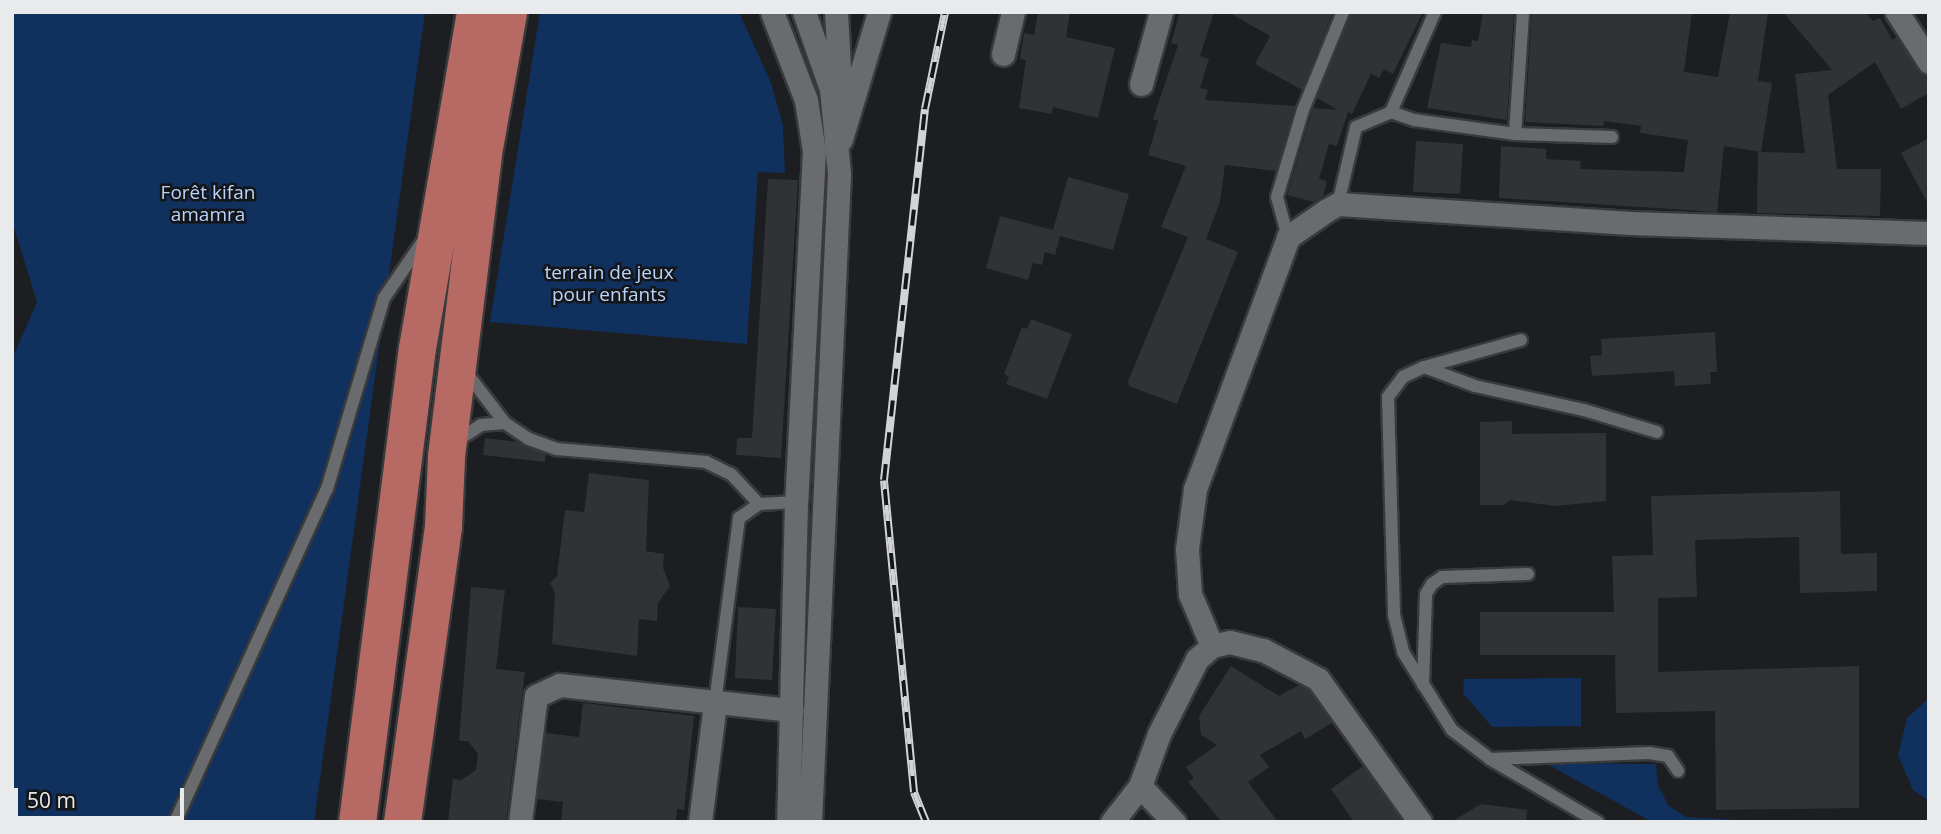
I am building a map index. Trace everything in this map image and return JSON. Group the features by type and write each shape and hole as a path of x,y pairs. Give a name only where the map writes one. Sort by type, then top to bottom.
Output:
{"main road":[{"path":"358,822 417,348 475,12"},
{"path":"402,822 441,539 446,456 483,153 508,12"}],"street":[{"path":"772,12 806,100 814,151 796,502 788,822"},
{"path":"804,12 831,89 839,145"},
{"path":"817,43 830,12"},
{"path":"810,822 839,145 836,12"},
{"path":"839,145 879,12"},
{"path":"1003,54 1013,12"},
{"path":"1141,84 1161,12"},
{"path":"1896,12 1929,62"},
{"path":"1212,646 1190,594 1186,550 1195,489 1288,237 1338,204 1630,223 1929,233"},
{"path":"1112,822 1140,786 1158,734 1191,668 1212,646 1244,643 1318,679 1420,822"},
{"path":"520,822 536,696 560,685 792,710"},
{"path":"700,822 715,703"},
{"path":"1140,786 1174,822"}],"lane":[{"path":"1288,237 1277,197 1303,110 1343,12"},
{"path":"1391,112 1436,12"},
{"path":"1515,134 1523,12"},
{"path":"1338,204 1356,127 1391,112 1414,120 1515,134 1612,137"},
{"path":"175,822 327,489 384,298 441,207"},
{"path":"1521,340 1424,367 1403,377 1388,397 1386,411 1394,615 1403,652 1452,730 1490,759 1598,822"},
{"path":"458,359 505,423 529,439 557,449 706,462 731,474 760,504"},
{"path":"1424,367 1475,386 1584,410 1657,432"},
{"path":"446,456 470,430 505,423"},
{"path":"715,703 735,528 747,510 760,504 796,502"},
{"path":"1423,685 1426,594 1432,584 1442,578 1528,574"},
{"path":"1490,759 1649,753 1668,756 1678,771"}],"green space":[{"name":"Forêt kifan amamra","path":"12,12 425,12 314,822 12,822 12,359 37,302 12,221"},
{"name":"terrain de jeux pour enfants","path":"540,12 739,12 771,83 783,125 785,173 758,172 747,344 490,322"},
{"path":"1581,678 1581,726 1492,727 1463,693 1464,679"},
{"path":"1929,698 1929,801 1913,790 1898,755 1907,718"},
{"path":"1545,763 1656,764 1658,785 1668,805 1686,817 1773,822 1652,822"}],"building":[{"path":"1038,12 1070,12 1066,37 1115,48 1098,118 1053,107 1052,114 1019,108 1026,60 1020,59 1024,33 1034,35"},
{"path":"1180,12 1214,12 1200,56 1209,59 1200,88 1208,90 1205,100 1295,106 1276,171 1225,165 1220,202 1206,239 1238,252 1177,404 1129,386 1128,381 1188,237 1161,227 1186,166 1148,155 1158,121 1153,119 1178,45 1171,43"},
{"path":"1228,12 1333,12 1302,90 1255,64 1270,36"},
{"path":"1352,12 1423,12 1393,74 1384,69 1379,78 1371,74 1352,114 1348,112 1337,146 1329,144 1319,179 1327,181 1323,196 1313,202 1287,195 1313,108 1338,110 1317,98"},
{"path":"1483,12 1514,12 1507,120 1427,108 1441,43 1471,47 1472,40 1478,41"},
{"path":"1532,12 1692,12 1684,72 1718,77 1730,12 1768,12 1758,81 1772,83 1761,152 1724,146 1717,212 1499,198 1501,146 1546,149 1546,159 1581,161 1580,169 1684,172 1688,140 1640,133 1641,126 1604,121 1603,126 1525,122"},
{"path":"1783,12 1865,12 1873,21 1880,18 1892,40 1897,37 1918,70 1929,76 1929,93 1901,109 1875,62 1828,95 1837,169 1881,169 1880,216 1757,213 1758,152 1805,153 1795,74 1832,70"},
{"path":"1929,138 1929,206 1901,153"},
{"path":"1416,141 1463,144 1460,194 1413,192"},
{"path":"1068,177 1129,194 1113,250 1060,236 1055,255 1045,252 1042,265 1033,263 1028,280 986,268 1000,216 1053,230"},
{"path":"768,179 798,180 781,458 736,455 737,438 752,438"},
{"path":"1031,319 1072,334 1047,399 1006,384 1009,377 1004,374 1022,327 1027,329"},
{"path":"1715,332 1717,372 1710,372 1711,384 1675,386 1674,371 1592,376 1590,356 1602,355 1601,339"},
{"path":"1512,421 1512,434 1606,433 1606,501 1555,506 1510,500 1504,505 1480,505 1480,422"},
{"path":"485,438 518,442 546,454 545,462 483,455"},
{"path":"589,473 649,480 646,551 664,554 663,568 670,586 658,603 657,621 639,619 637,656 552,644 555,593 550,583 557,576 565,510 584,512"},
{"path":"1840,491 1841,554 1877,553 1877,591 1800,593 1799,537 1695,540 1697,597 1658,598 1658,672 1859,666 1859,808 1716,810 1715,711 1616,713 1615,655 1480,655 1480,612 1614,612 1612,556 1653,555 1651,496"},
{"path":"471,587 505,590 496,669 525,672 506,822 448,822 453,779 461,780 476,770 478,754 468,741 459,741"},
{"path":"738,607 776,609 772,680 735,678"},
{"path":"1231,666 1279,696 1299,685 1309,690 1332,723 1305,739 1301,731 1260,755 1269,767 1248,782 1278,822 1222,822 1188,782 1194,778 1186,767 1217,745 1201,735 1199,716"},
{"path":"583,703 694,716 684,810 677,809 676,822 561,822 563,802 537,799 545,733 579,737"},
{"path":"1363,766 1403,822 1354,822 1331,789"},
{"path":"1481,804 1527,810 1526,822 1451,822"}],"railway":[{"path":"926,822 914,792 884,480 925,109 945,12"}]}
